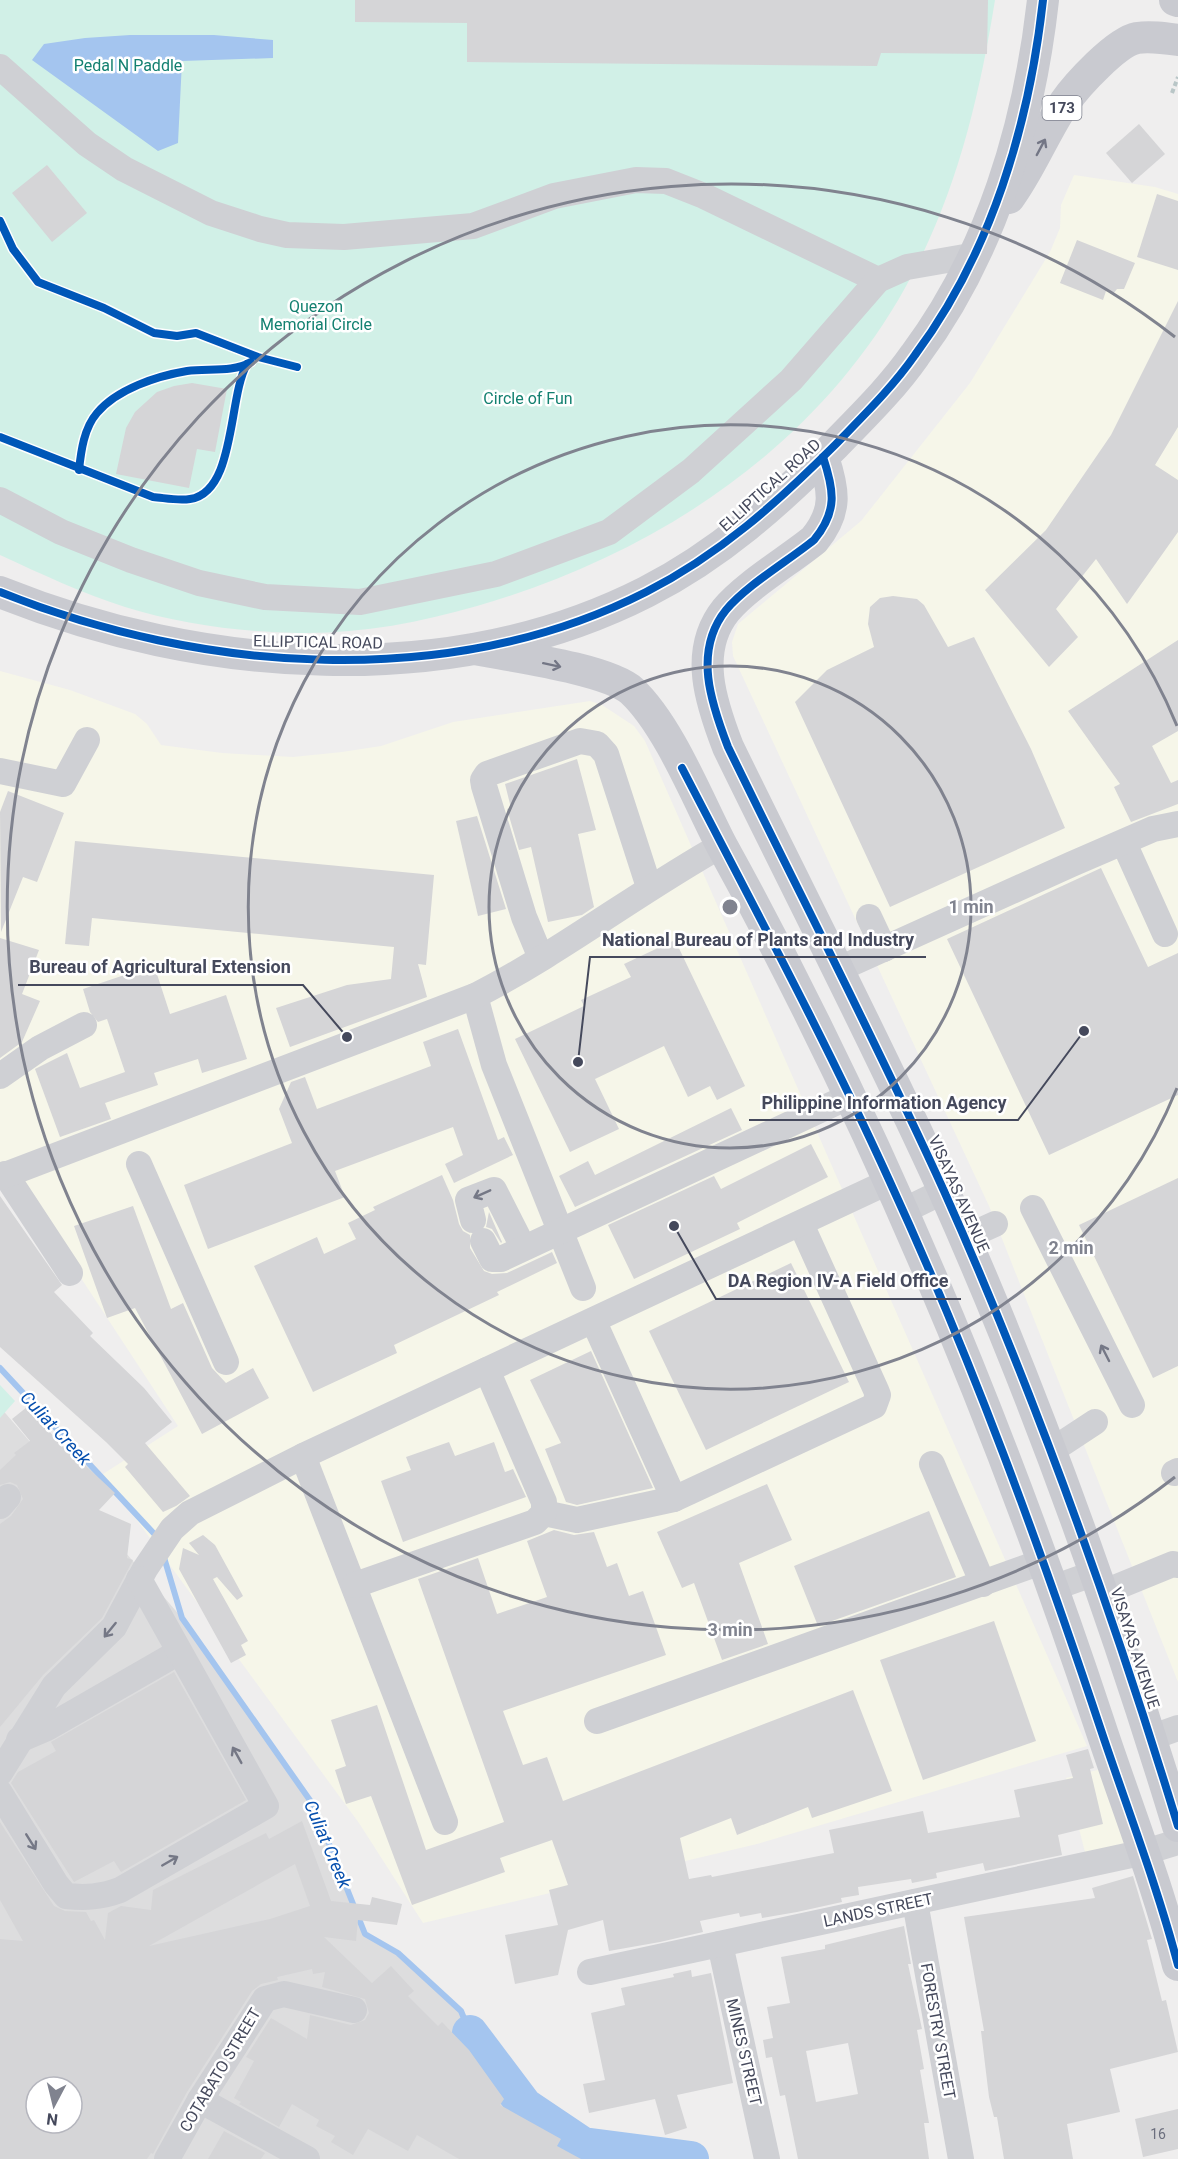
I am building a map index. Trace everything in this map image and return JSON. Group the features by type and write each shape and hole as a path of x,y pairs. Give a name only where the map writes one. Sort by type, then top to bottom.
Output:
{"main road":[{"name":"ELLIPTICAL ROAD","path":"0,592 119,632 236,652 354,659 475,649 563,627 646,592 686,570 742,531 823,457 876,402 914,357 948,308 981,243 1012,155 1026,99 1043,0"},
{"name":"173","path":"981,243 1027,173 1066,101 1117,47 1135,38 1159,37 1178,40"},
{"name":"VISAYAS AVENUE","path":"823,457 833,487 831,508 823,529 799,553 726,610 714,633 706,677 712,704 728,747 944,1191 1051,1451 1099,1583 1164,1733 1167,1842 1178,1965"},
{"name":"VISAYAS AVENUE","path":"475,649 590,672 617,681 632,691 661,730 814,1020 890,1181 977,1384 1048,1574 1167,1842"},
{"path":"797,988 819,984 837,970"},
{"path":"814,1020 826,1008 834,1004 854,1004"}],"street":[{"path":"0,67 87,144 124,169 211,213 260,229 287,235 344,237 473,226 554,196 636,180 666,181 704,196 878,280"},
{"path":"0,500 61,532 131,560 199,583 266,597 360,602 496,574 609,532 691,471 791,380 878,280 907,267 981,243"},
{"path":"0,771 63,784 87,740"},
{"path":"541,958 524,917 484,786 483,780 487,774 580,741 597,744 606,754 650,887"},
{"path":"837,970 1153,829 1178,824"},
{"path":"1124,843 1165,934"},
{"path":"70,1273 3,1175 228,1092 475,996 541,958 650,887 722,845"},
{"path":"869,917 884,949"},
{"path":"475,996 494,1065 583,1288"},
{"path":"0,1076 40,1048 84,1025"},
{"path":"523,1247 494,1190 468,1200 478,1231 492,1259 495,1260 850,1096"},
{"path":"139,1164 226,1362"},
{"path":"0,1773 54,1686 114,1628 142,1574 172,1529 190,1513 303,1455 594,1322 890,1181"},
{"path":"903,1211 944,1191"},
{"path":"1033,1208 1132,1405"},
{"path":"544,1513 577,1520 674,1499 869,1409 877,1401 876,1390 801,1224"},
{"path":"964,1238 995,1224"},
{"path":"594,1322 674,1499"},
{"path":"355,1585 535,1522 544,1513 544,1502 488,1370"},
{"path":"1051,1451 1095,1422"},
{"path":"303,1455 445,1822"},
{"path":"932,1464 983,1584"},
{"path":"597,1721 983,1584 1048,1574 1099,1583 1173,1564 1178,1565"},
{"path":"0,1792 56,1884 66,1896 82,1897 99,1897 120,1890 266,1806 179,1652 142,1574"},
{"path":"20,1740 47,1728 179,1652"},
{"path":"84,1658 102,1677 108,1693"},
{"name":"LANDS STREET","path":"590,1972 915,1902 1167,1842"},
{"name":"FORESTRY STREET","path":"915,1902 962,2159"},
{"name":"MINES STREET","path":"720,1944 767,2159"},
{"name":"COTABATO STREET","path":"167,2159 200,2100 265,1999 284,1994 354,2010"},
{"path":"200,2100 307,2159"}],"path":[{"path":"1172,93 1178,76"}],"shaded area":[{"path":"1074,175 1155,187 1178,194 1178,1682 989,1206 733,656 732,642 738,624 861,521 970,383 1050,252 1060,228 1061,205"},
{"path":"0,671 70,690 135,714 147,724 161,745 222,753 293,757 342,752 381,746 453,722 590,701 602,705 634,726 645,741 1087,1746 757,1844 423,1923 359,1823 103,1474 178,1426 37,1211 0,1172"},
{"path":"0,1407 182,1618 314,1806 365,1934 398,1953 461,2011 470,2033 525,2106 583,2145 691,2159 0,2159"},
{"path":"1105,1768 1125,1847 1086,1856 1066,1778"}],"green space":[{"name":"Quezon Memorial Circle","path":"0,0 995,0 973,112 963,148 938,220 923,254 905,288 868,346 824,399 776,447 723,489 666,526 605,558 542,584 433,618 343,632 298,633 210,626 146,613 109,602 0,555"},
{"path":"0,1385 15,1401 0,1418"}],"water":[{"name":"Pedal N Paddle","path":"130,35 214,35 273,40 273,58 182,61 178,143 158,151 32,60 44,44"}],"building":[{"path":"355,0 988,0 987,54 881,53 877,66 467,62 467,23 355,22"},
{"path":"1139,124 1165,154 1132,183 1106,153"},
{"path":"47,165 87,213 52,242 12,193"},
{"path":"1157,194 1178,201 1178,270 1137,257"},
{"path":"1077,240 1135,263 1124,289 1117,289 1113,294 1106,291 1103,300 1060,283"},
{"path":"1178,301 1178,427 1155,465 1178,480 1178,532 1127,604 1096,559 1056,609 1078,637 1049,667 985,590 1046,530 1111,435"},
{"path":"192,383 227,389 215,452 197,449 189,488 116,474 126,428 135,412 157,392"},
{"path":"893,596 917,599 924,605 948,647 974,637 1031,749 1065,828 890,907 795,702 827,670 874,647 868,624 870,607 880,598"},
{"path":"1178,640 1178,731 1152,746 1171,783 1178,780 1178,804 1131,822 1114,787 1120,784 1068,711"},
{"path":"577,759 596,830 578,834 594,907 582,915 548,922 531,847 519,850 507,809 511,808 505,784"},
{"path":"8,791 64,813 37,882 23,877 1,932 0,812"},
{"path":"477,816 506,909 478,916 456,821"},
{"path":"75,841 434,875 426,965 418,964 427,997 290,1047 276,1008 347,985 391,979 394,947 92,918 89,946 65,944"},
{"path":"1101,868 1148,967 1178,953 1178,1095 1049,1155 947,939"},
{"path":"0,938 39,950 22,994 40,1001 22,1042 0,1058"},
{"path":"675,940 745,1086 717,1100 710,1086 688,1097 664,1046 595,1079 619,1129 570,1152 515,1039 584,1006 581,1000 631,977 624,964"},
{"path":"154,965 170,1014 226,995 247,1059 202,1073 198,1059 154,1073 158,1085 105,1103 111,1119 60,1137 35,1069 67,1053 80,1088 125,1072 107,1019 98,1022 90,1012 83,989"},
{"path":"458,1029 498,1140 504,1137 513,1155 454,1183 445,1164 463,1155 453,1127 335,1171 345,1197 208,1249 184,1185 292,1143 279,1109 291,1082 305,1077 317,1109 431,1066 423,1042"},
{"path":"731,1108 742,1130 575,1207 559,1176 588,1161 595,1175"},
{"path":"811,1144 828,1177 737,1223 740,1229 634,1279 608,1225 714,1176 721,1189"},
{"path":"442,1175 453,1200 459,1224 463,1231 470,1235 470,1248 484,1271 492,1274 507,1273 552,1252 557,1263 497,1292 499,1295 394,1345 397,1353 313,1392 254,1266 317,1237 324,1254 356,1239 348,1223 375,1210 373,1207"},
{"path":"1178,1178 1178,1366 1153,1378 1079,1225"},
{"path":"0,1196 62,1285 54,1292 93,1333 90,1336 144,1388 172,1422 145,1443 190,1496 176,1506 163,1512 125,1467 128,1464 0,1347"},
{"path":"133,1206 171,1309 183,1303 212,1368 226,1383 253,1368 269,1398 202,1434 135,1308 107,1318 74,1226"},
{"path":"489,1212 501,1243 492,1229 486,1227"},
{"path":"791,1263 849,1382 706,1450 649,1331"},
{"path":"591,1351 653,1488 577,1505 566,1502 545,1449 561,1443 530,1380"},
{"path":"27,1407 67,1451 69,1450 115,1493 99,1510 131,1524 127,1558 133,1560 102,1618 43,1675 0,1727 0,1524 11,1516 23,1499 17,1485 10,1482 0,1485 0,1470 16,1455 14,1453 30,1441 12,1419"},
{"path":"449,1442 455,1456 494,1442 505,1472 513,1469 526,1497 403,1542 381,1481 411,1470 406,1457"},
{"path":"767,1484 792,1540 739,1563 768,1644 722,1660 694,1583 682,1588 657,1532"},
{"path":"929,1511 956,1577 818,1626 794,1566"},
{"path":"554,1530 574,1535 594,1532 607,1567 617,1563 629,1596 643,1591 666,1655 503,1711 523,1765 547,1757 563,1801 853,1690 892,1791 812,1818 808,1807 737,1835 731,1818 680,1838 689,1879 711,1875 712,1877 834,1853 829,1830 923,1811 928,1833 1020,1817 1014,1790 1073,1778 1066,1755 1088,1749 1094,1768 1090,1769 1103,1824 1058,1835 1062,1855 985,1871 983,1863 936,1873 937,1878 912,1883 911,1879 858,1887 859,1895 841,1898 842,1902 797,1912 762,1918 761,1913 740,1917 739,1913 700,1921 703,1932 660,1942 609,1951 603,1920 568,1930 558,1975 515,1984 505,1935 558,1925 549,1890 568,1885 552,1840 500,1858 505,1872 412,1905 371,1796 346,1804 335,1770 346,1766 331,1720 377,1705 426,1850 504,1822 418,1579 478,1558 497,1614 547,1597 527,1541"},
{"path":"203,1535 215,1545 243,1596 237,1600 217,1577 213,1579 248,1641 241,1645 246,1655 231,1663 179,1569 183,1548 199,1555 189,1543"},
{"path":"994,1621 1036,1741 923,1780 880,1660"},
{"path":"174,1672 246,1800 121,1872 114,1861 74,1882 11,1783 18,1772 56,1751 51,1742"},
{"path":"302,1821 331,1901 370,1905 372,1897 402,1904 397,1925 358,1920 356,1941 324,1937 372,1983 391,1966 414,1991 408,1996 438,2026 442,2022 469,2050 504,2099 500,2105 561,2139 557,2146 581,2159 459,2159 417,2135 408,2151 368,2129 353,2155 331,2142 335,2136 316,2126 319,2120 292,2104 279,2127 239,2104 241,2102 234,2098 254,2061 246,2057 271,2018 307,2039 310,2015 351,2025 365,2020 369,2013 365,1999 322,1987 325,1972 313,1974 312,1969 277,1977 278,1980 261,1984 252,1991 187,2092 153,2154 151,2153 147,2159 0,2159 0,1939 23,1941 0,1900 0,1822 54,1906 65,1911 86,1912 91,1921 94,1920 105,1940 108,1913 121,1906 151,1910 153,1890 266,1833 269,1839","holes":["295,1864 310,1906 270,1919 149,1946"]},
{"path":"1133,1876 1152,1939 1147,1940 1162,2001 1166,2000 1178,2052 1110,2069 1120,2112 1067,2124 1073,2159 1004,2159 997,2117 994,2117 989,2097 981,2031 984,2031 964,1917 1095,1898 1092,1888"},
{"path":"904,1926 911,1964 908,1964 922,2029 917,2030 924,2069 920,2070 929,2123 924,2123 929,2159 798,2159 785,2095 780,2096 772,2057 766,2058 763,2040 773,2038 767,2007 790,2003 781,1957 825,1949 825,1945","holes":["848,2043 858,2094 816,2102 806,2051"]},
{"path":"691,1970 692,1977 711,1973 733,2083 677,2095 687,2128 665,2135 655,2099 589,2113 583,2084 605,2080 591,2013 625,2005 621,1988 674,1977 673,1974"},
{"path":"1178,2109 1178,2149 1143,2157 1135,2119"},
{"path":"224,2131 265,2153 261,2159 208,2159"}],"waterway":[{"name":"Culiat Creek","path":"0,1368 159,1539"},
{"name":"Culiat Creek","path":"163,1554 182,1618 314,1806 365,1934 398,1953 461,2011 470,2033"},
{"name":"Culiat Creek","path":"470,2033 525,2106 583,2145 691,2159"}],"cycle path":[{"path":"0,592 77,619 158,640 241,654 324,660 408,657 490,646 570,624 646,592 673,577 746,526 814,466 897,379 942,316 985,231 1002,186 1028,94 1043,0"},
{"path":"0,221 13,249 38,282 104,308 154,333 177,336 196,333 258,357 297,367"},
{"path":"79,470 86,433 93,419 105,405 126,390 163,376 187,371 236,368 251,362"},
{"path":"0,437 153,497 190,499 205,493 216,480 229,441 241,379 247,364"},
{"path":"823,457 830,480 832,500 827,519 814,540 756,582 726,610 716,626 710,643 708,677 711,695 728,747 865,1024 978,1269 1071,1505 1127,1665 1178,1826"},
{"path":"682,768 840,1077 890,1182 949,1317 1003,1453 1053,1591 1151,1876 1178,1965"}],"place":[{"name":"Philippine Information Agency","path":"1084,1031"},
{"name":"Bureau of Agricultural Extension","path":"347,1037"},
{"name":"National Bureau of Plants and Industry","path":"578,1062"},
{"name":"DA Region IV-A Field Office","path":"674,1226"}],"park label":[{"name":"Circle of Fun","path":"528,398"}]}
